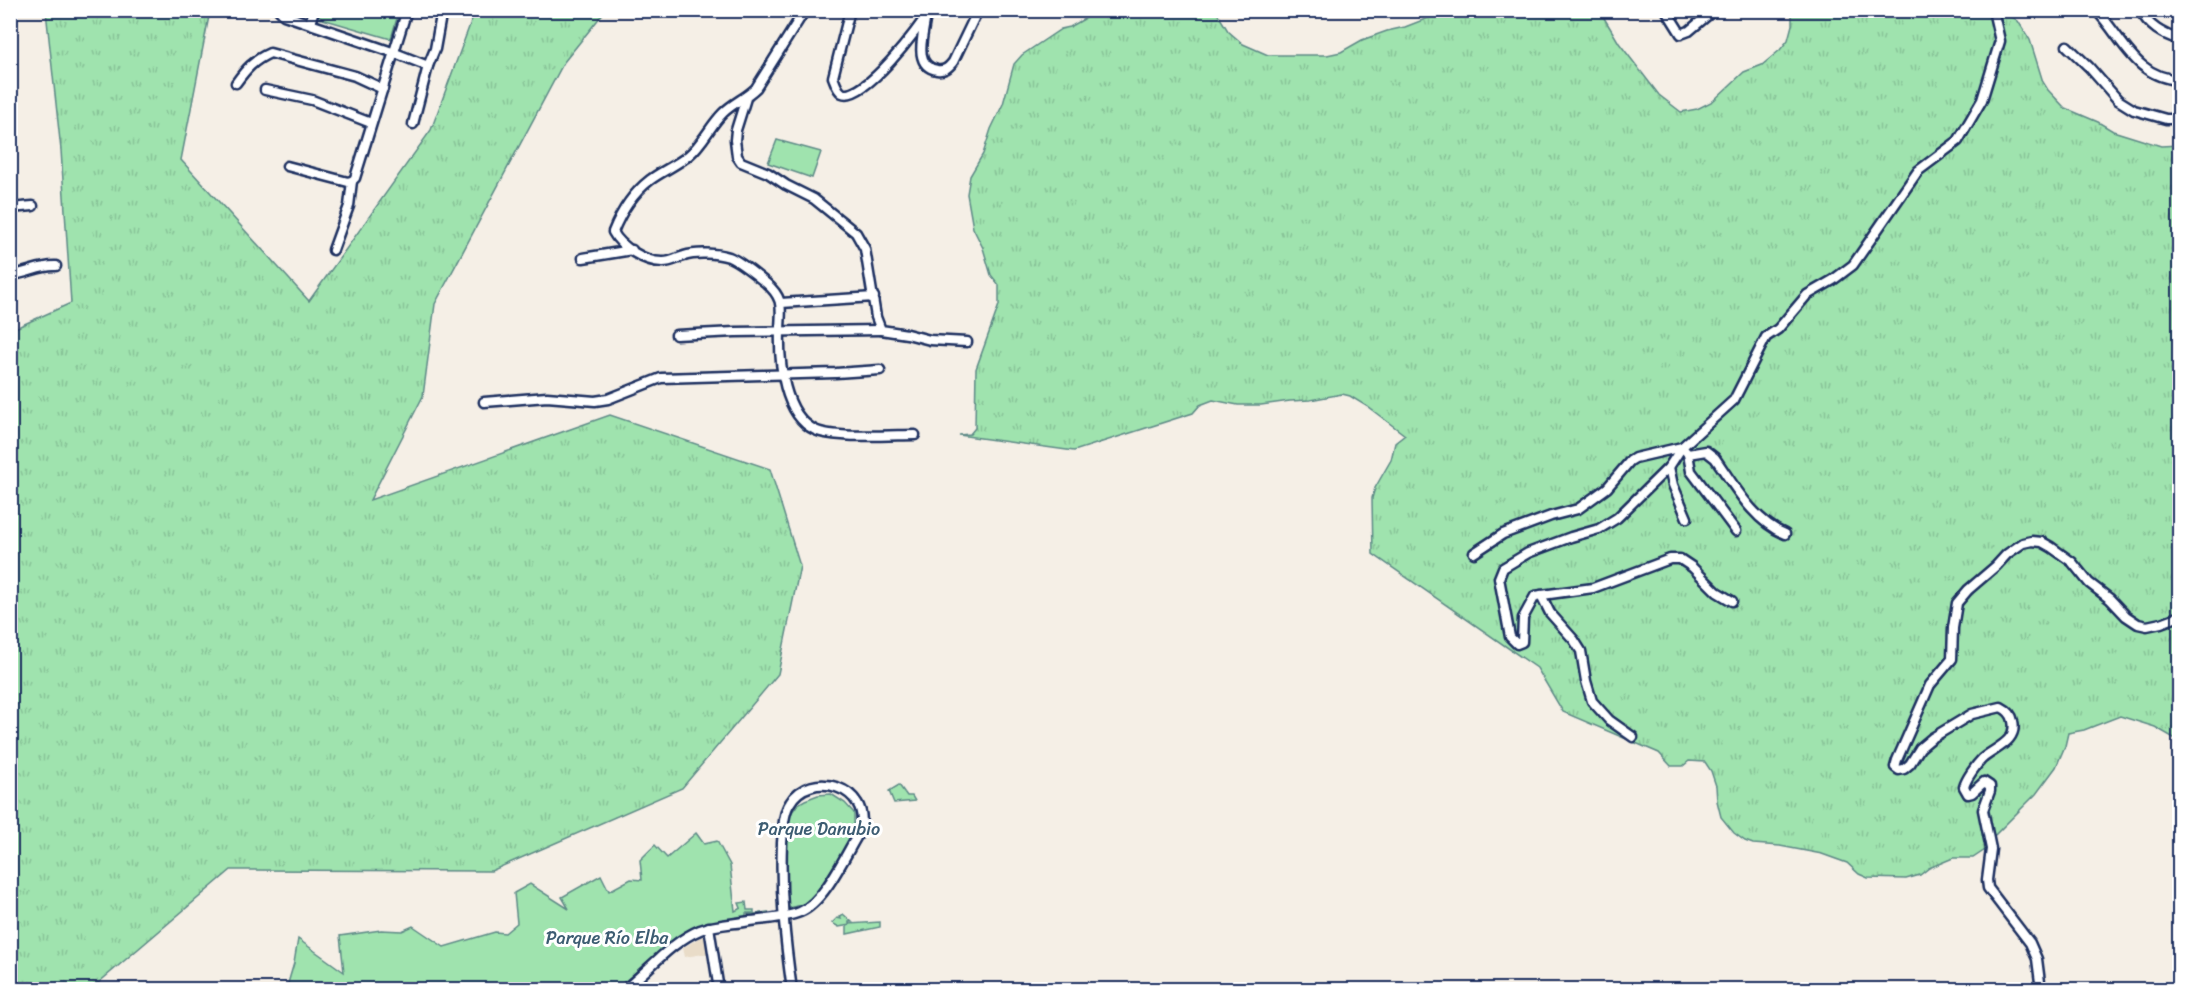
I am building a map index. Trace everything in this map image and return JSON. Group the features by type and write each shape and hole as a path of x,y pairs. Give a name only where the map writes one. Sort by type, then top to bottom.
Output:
{"street":[{"path":"279,10 284,15 428,66"},
{"path":"310,23 314,10"},
{"path":"333,250 349,206 352,181 355,178 407,10"},
{"path":"412,124 435,49 442,10"},
{"path":"805,10 762,81 746,98 722,114 706,138 688,156 649,181 621,212 613,232 621,242 652,261 663,263 696,254 730,258 768,285 783,308 780,333 786,391 792,407 804,424 817,431 883,436 915,435"},
{"path":"850,10 833,77 837,88 842,93 851,94 870,82 928,14"},
{"path":"928,14 921,53 924,62 931,69 940,70 948,68 953,62 978,10"},
{"path":"1666,10 1681,34 1689,31 1714,10"},
{"path":"1732,601 1717,592 1692,567 1680,559 1670,560 1593,588 1535,596 1523,618 1522,642 1517,644 1510,637 1500,591 1500,572 1510,563 1528,553 1610,524 1669,468 1734,400 1766,338 1778,329 1807,294 1833,280 1852,265 1918,171 1958,141 1983,100 2000,41 1994,10"},
{"path":"2096,10 2134,61 2166,80 2180,80"},
{"path":"2140,10 2145,19 2161,34 2180,40"},
{"path":"2067,46 2118,100 2134,110 2166,119 2180,119"},
{"path":"236,82 258,58 270,53 355,76 383,89"},
{"path":"265,90 312,100 371,123"},
{"path":"746,98 736,130 737,156 741,162 768,173 814,199 856,233 865,249 876,317 881,330"},
{"path":"287,166 348,182 352,181"},
{"path":"10,208 33,206"},
{"path":"583,258 632,250"},
{"path":"10,275 23,274 44,266 56,266"},
{"path":"781,303 874,297"},
{"path":"676,335 881,330 930,340 967,342"},
{"path":"484,402 547,397 595,401 608,399 661,378 880,370"},
{"path":"1685,451 1693,474 1736,531"},
{"path":"1474,553 1503,534 1578,508 1607,488 1630,461 1685,451 1706,451 1714,458 1758,516 1770,528 1785,534"},
{"path":"1669,468 1672,485 1687,518"},
{"path":"2041,990 2037,958 2030,943 1988,888 1990,849 1983,810 1990,786 1984,782 1968,794 1964,787 1965,782 1982,760 2003,745 2012,735 2014,727 2010,713 2001,707 1972,714 1920,748 1910,764 1904,770 1899,770 1895,767 1907,733 1919,714 1930,686 1952,659 1957,603 2007,554 2023,543 2042,542 2051,547 2072,562 2089,584 2138,624 2147,626 2180,616"},
{"path":"1541,595 1550,614 1581,651 1592,701 1609,720 1633,737"},
{"path":"624,990 682,940 709,927 782,916 800,912 821,896 860,831 863,814 860,806 849,793 833,785 805,789 796,794 789,803 783,835 780,876 782,916 792,990"},
{"path":"709,927 719,990"}],"shaded area":[{"path":"702,936 708,937 710,953 685,957 683,948"}],"green space":[{"path":"321,10 399,11 391,39 319,18"},
{"path":"46,11 210,11 181,160 309,301 431,130 475,11 605,11 564,62 435,304 423,396 370,500 610,415 770,469 800,566 778,674 682,788 491,871 231,870 91,989 11,989 11,330 71,303 61,150"},
{"path":"1098,11 1216,11 1228,31 1243,44 1268,55 1327,55 1341,52 1362,40 1446,11 1600,11 1619,43 1659,95 1681,112 1697,109 1713,101 1744,72 1762,65 1780,50 1788,40 1792,25 1792,11 2003,11 2018,21 2030,40 2043,82 2065,108 2113,131 2161,146 2179,145 2179,741 2155,727 2120,716 2084,730 2068,733 2056,767 2036,794 1996,834 1988,848 1973,858 1953,858 1929,868 1920,875 1906,879 1868,878 1859,874 1847,863 1822,854 1745,841 1734,833 1721,817 1716,786 1705,762 1689,761 1683,766 1671,766 1659,753 1563,712 1537,668 1373,554 1372,498 1391,460 1395,443 1405,435 1350,396 1342,394 1261,405 1238,405 1213,400 1200,405 1193,413 1074,451 959,435 970,434 975,428 976,369 999,305 999,285 991,275 983,248 973,228 967,194 970,176 983,154 991,129 1003,104 1014,64 1022,55 1061,29 1070,27"},
{"path":"777,140 821,152 812,178 768,163"},
{"path":"899,785 907,796 912,796 915,801 894,803 889,791"},
{"name":"Parque Danubio","path":"831,794 845,803 854,813 854,835 809,902 787,909 783,888 789,816 798,804 805,800 818,795"},
{"name":"Parque Río Elba","path":"696,833 704,844 717,841 730,865 735,911 741,908 739,903 746,902 747,910 754,910 754,914 768,912 767,914 748,918 748,914 753,913 746,913 746,917 709,923 688,932 615,989 286,990 298,939 344,972 340,936 381,930 402,931 413,926 444,947 495,932 505,933 517,923 514,893 530,884 569,909 562,897 601,875 609,891 631,879 642,880 640,860 655,845 667,858"},
{"path":"843,914 852,922 849,924 880,922 880,927 847,934 847,926 850,925 839,927 832,923 837,918 841,919"}]}
